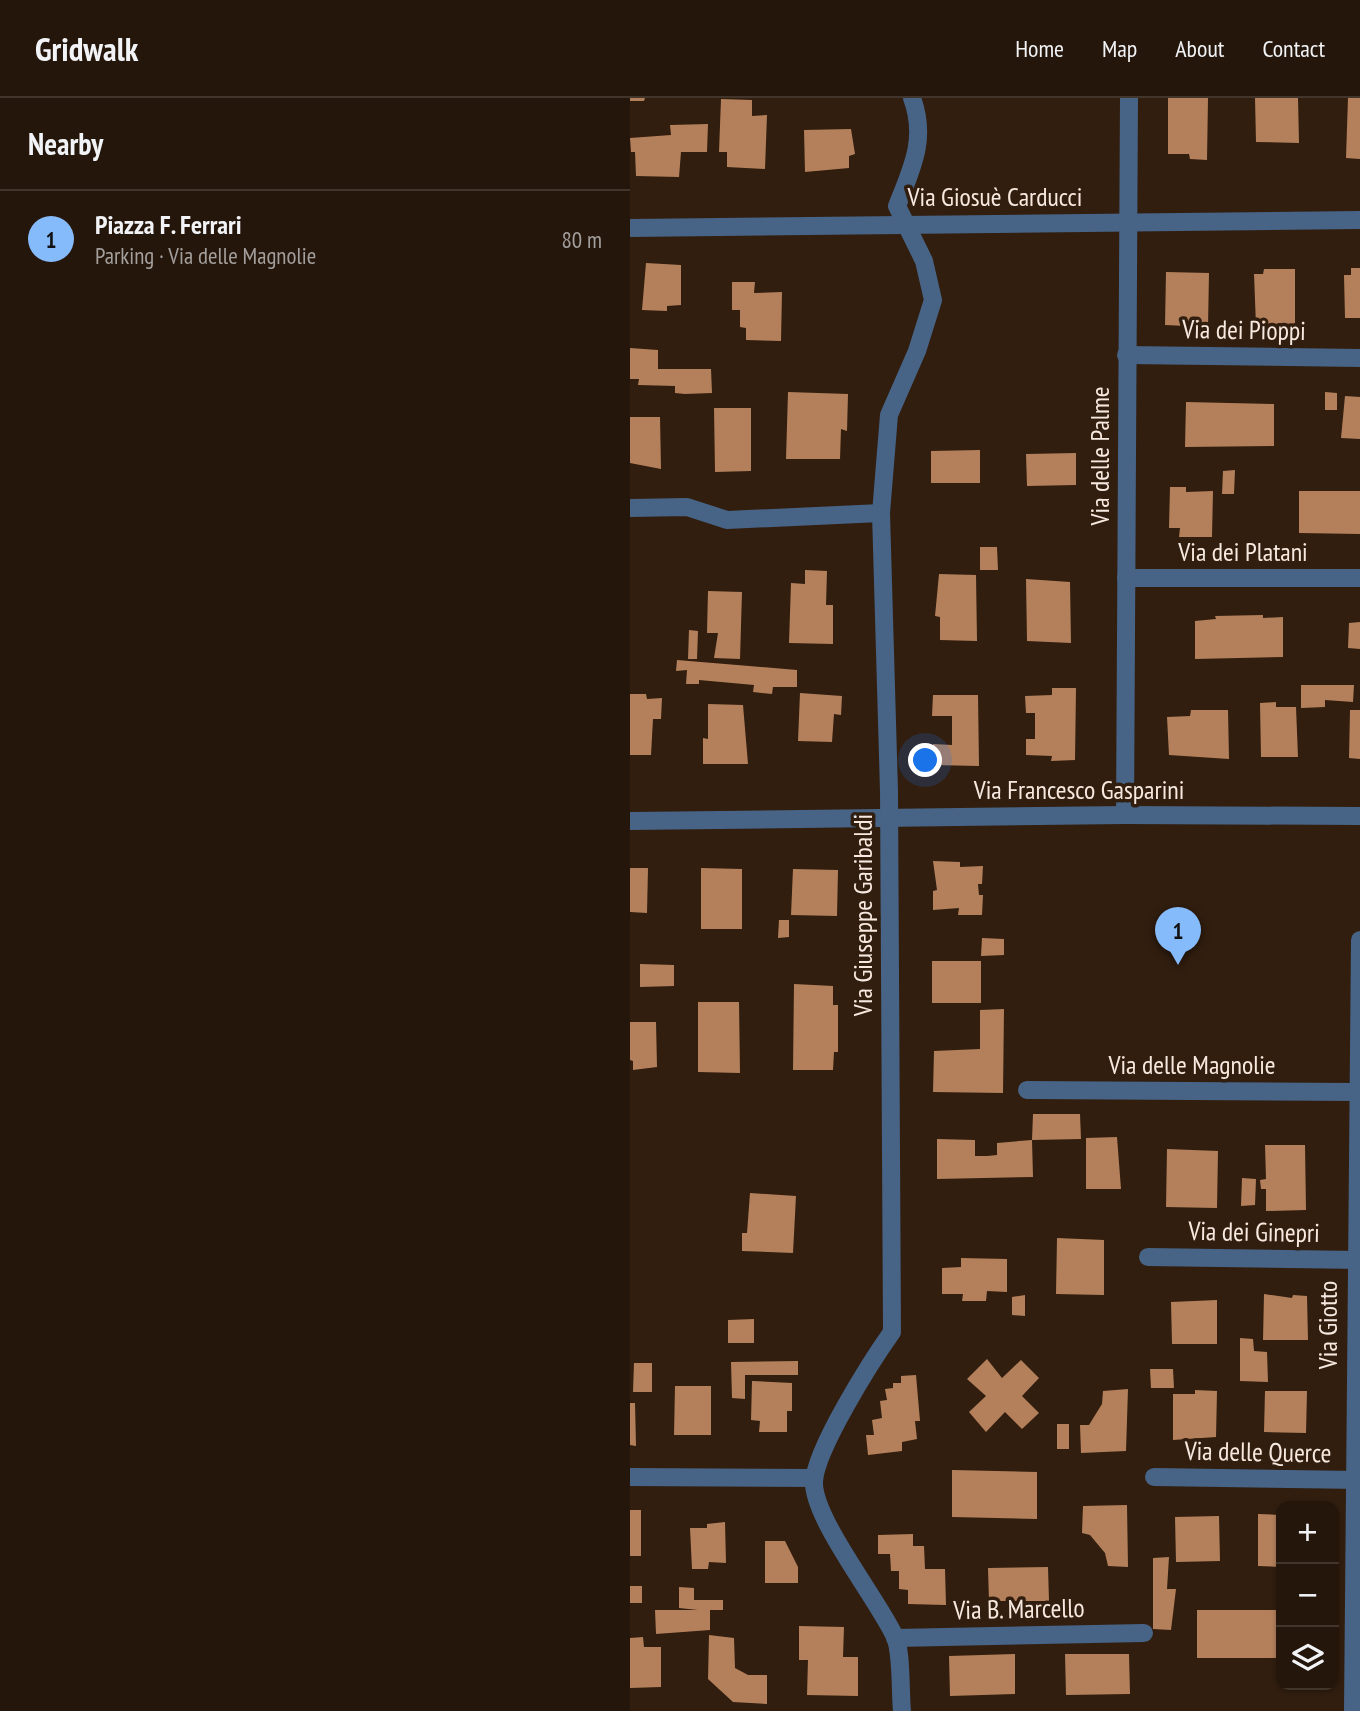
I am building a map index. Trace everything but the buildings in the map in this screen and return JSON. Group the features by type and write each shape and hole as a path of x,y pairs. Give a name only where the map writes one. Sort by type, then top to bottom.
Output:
{"street":[{"name":"Via Giuseppe Garibaldi","path":"814,1478 820,1459 868,1365 892,1332 889,817 881,513 889,415 917,351 933,300 925,261 897,205 918,155 918,112 912,98"},
{"name":"Via delle Palme","path":"1125,815 1129,98"},
{"name":"Via Giosuè Carducci","path":"630,228 1360,220"},
{"name":"Via dei Pioppi","path":"1126,355 1360,358"},
{"path":"630,508 687,507 727,520 881,513"},
{"name":"Via dei Platani","path":"1126,578 1360,578"},
{"name":"Via Francesco Gasparini","path":"630,821 1125,815 1360,816"},
{"name":"Via Giotto","path":"1356,1705 1357,1092 1360,940"},
{"name":"Via delle Magnolie","path":"1027,1090 1357,1092"},
{"name":"Via dei Ginepri","path":"1148,1257 1357,1260"},
{"path":"630,1477 814,1478 816,1497 853,1569 895,1638 902,1711"},
{"name":"Via delle Querce","path":"1154,1477 1357,1480"},
{"name":"Via B. Marcello","path":"895,1638 1144,1633"}],"place":[{"name":"Piazza F. Ferrari","path":"1178,965"}]}
